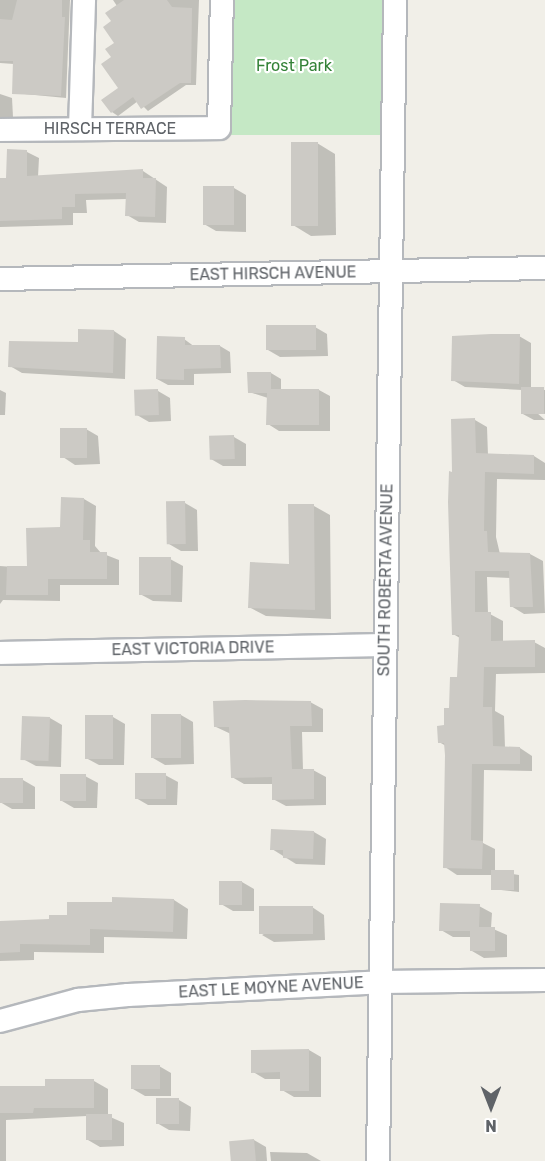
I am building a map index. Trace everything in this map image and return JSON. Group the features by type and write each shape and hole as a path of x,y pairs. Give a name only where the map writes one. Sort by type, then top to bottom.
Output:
{"street":[{"path":"81,129 84,0"},
{"name":"HIRSCH TERRACE","path":"0,130 219,128 222,0"},
{"name":"SOUTH ROBERTA AVENUE","path":"378,1161 395,0"},
{"name":"EAST HIRSCH AVENUE","path":"0,279 545,268"},
{"name":"EAST VICTORIA DRIVE","path":"0,653 385,645"},
{"name":"EAST LE MOYNE AVENUE","path":"0,1022 98,998 381,982 545,980"}],"green space":[{"name":"Frost Park","path":"228,0 385,0 385,135 228,135"}],"building":[{"path":"17,0 62,0 62,17 65,17 61,96 12,94 13,61 0,61 0,19 12,20"},
{"path":"124,0 167,0 172,7 192,8 191,83 180,83 141,109 133,97 111,113 101,100 118,88 101,64 111,57 105,49 114,43 103,27 111,21 105,13"},
{"path":"291,142 318,142 318,226 291,226"},
{"path":"7,149 27,150 27,176 143,169 143,178 156,178 155,217 125,216 126,193 75,194 75,207 62,207 62,219 0,221 0,178 6,178"},
{"path":"203,186 234,186 234,225 203,225"},
{"path":"266,325 316,325 316,350 266,350"},
{"path":"78,329 114,330 113,373 8,367 9,341 78,342"},
{"path":"520,334 519,384 451,381 452,336"},
{"path":"157,336 185,337 185,345 220,345 221,368 184,369 184,380 156,379"},
{"path":"247,372 271,372 271,389 319,389 319,425 266,425 267,393 248,393"},
{"path":"521,387 544,387 544,414 521,414"},
{"path":"158,389 159,415 135,416 134,390"},
{"path":"475,418 476,453 534,455 534,474 485,472 484,531 487,531 488,552 530,553 533,607 510,607 509,571 475,571 475,612 491,612 491,641 535,640 535,667 484,667 483,707 492,707 493,746 520,747 520,764 472,764 471,840 483,841 482,869 443,868 445,755 444,743 438,743 437,726 444,725 444,708 449,708 450,677 457,677 459,635 452,635 448,502 449,471 452,472 451,419"},
{"path":"60,428 87,428 87,458 60,458"},
{"path":"234,435 235,459 210,460 209,436"},
{"path":"61,497 84,498 83,540 90,540 90,552 107,552 107,579 48,579 48,595 6,595 7,566 27,566 26,528 60,527"},
{"path":"166,501 185,501 186,544 167,544"},
{"path":"288,504 314,504 315,610 248,608 250,562 289,564"},
{"path":"139,557 171,557 171,595 139,595"},
{"path":"213,701 311,701 312,726 290,726 292,769 314,769 314,799 272,800 272,777 231,778 229,727 214,727"},
{"path":"151,714 181,714 181,758 151,758"},
{"path":"85,715 113,715 113,759 85,759"},
{"path":"22,716 50,717 48,761 20,760"},
{"path":"135,773 166,773 166,799 135,799"},
{"path":"60,774 86,774 86,801 60,801"},
{"path":"0,778 23,778 23,803 0,803"},
{"path":"271,829 314,831 313,859 283,858 283,850 270,850"},
{"path":"491,870 514,870 514,890 491,890"},
{"path":"219,881 242,881 242,905 219,905"},
{"path":"112,897 174,899 173,932 90,929 90,945 20,944 20,952 0,953 0,921 49,919 49,915 67,915 67,902 112,902"},
{"path":"440,903 480,904 479,927 495,927 495,951 470,951 470,931 439,931"},
{"path":"259,906 313,906 313,934 259,934"},
{"path":"309,1049 309,1091 280,1091 280,1072 251,1073 251,1050"},
{"path":"131,1065 160,1065 160,1089 131,1089"},
{"path":"45,1079 94,1079 94,1108 34,1108 33,1113 0,1113 0,1086 45,1086"},
{"path":"156,1098 179,1098 179,1124 156,1124"},
{"path":"86,1114 112,1114 112,1140 86,1140"},
{"path":"254,1139 256,1161 231,1161 229,1141"}]}
